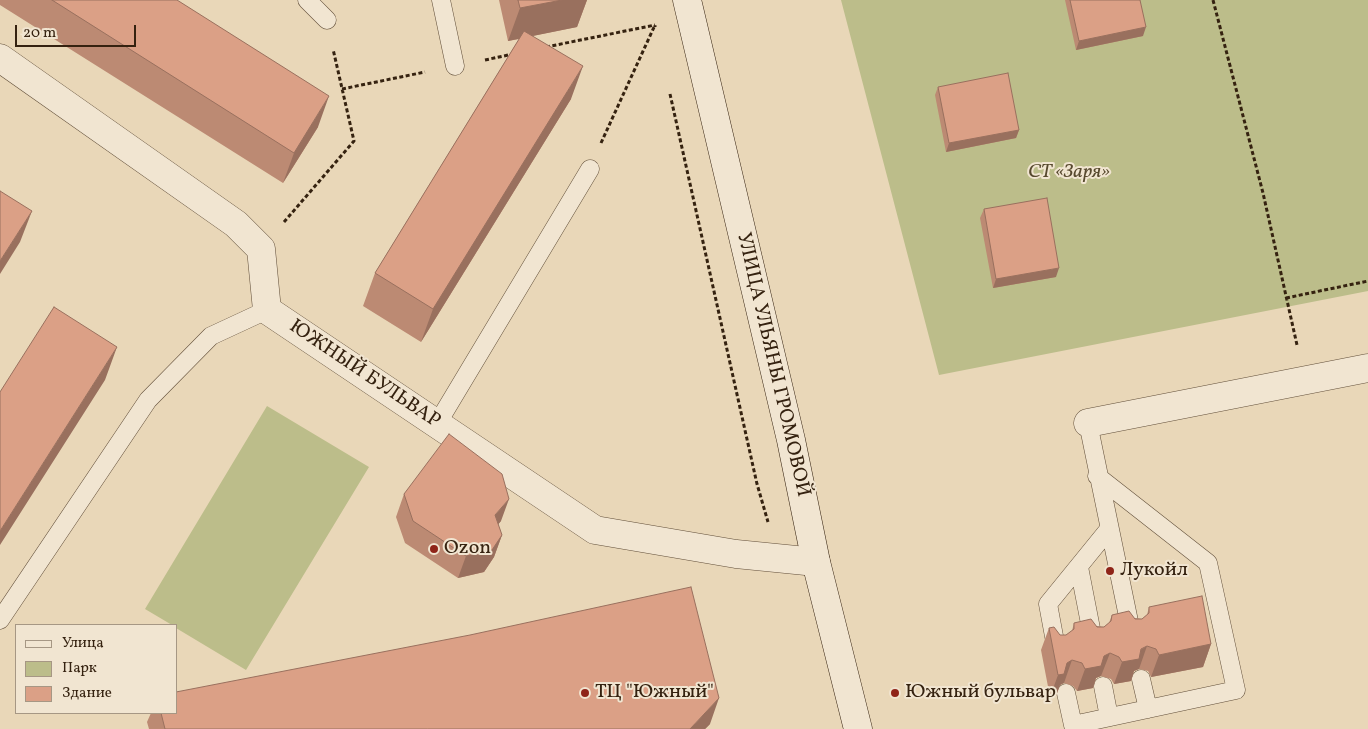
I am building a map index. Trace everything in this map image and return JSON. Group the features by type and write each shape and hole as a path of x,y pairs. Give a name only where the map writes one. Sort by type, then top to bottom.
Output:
{"street":[{"name":"УЛИЦА УЛЬЯНЫ ГРОМОВОЙ","path":"687,0 791,440 816,562 858,729"},
{"path":"0,58 236,224 261,249"},
{"name":"ЮЖНЫЙ БУЛЬВАР","path":"261,249 267,310 595,530 736,554 816,562"},
{"path":"1088,423 1368,368"}],"lane":[{"path":"307,0 327,20"},
{"path":"441,0 456,66"},
{"path":"437,424 590,169"},
{"path":"0,620 148,400 211,336 267,310"},
{"path":"1088,423 1097,476 1130,631"},
{"path":"1066,694 1073,724 1236,690 1208,563 1097,476"},
{"path":"1056,647 1048,604 1109,528"},
{"path":"1079,567 1093,639"},
{"path":"1141,679 1148,709"},
{"path":"1103,686 1109,717"}],"path":[{"path":"1213,0 1263,193 1306,380"},
{"path":"653,17 657,35"},
{"path":"261,249 354,141 327,20"},
{"path":"541,48 655,25"},
{"path":"590,169 655,25"},
{"path":"342,89 522,52"},
{"path":"668,84 757,484 778,558"},
{"path":"1286,298 1368,281"}],"green space":[{"name":"СТ «Заря»","path":"841,0 1368,0 1368,291 939,375"},
{"path":"267,406 369,467 246,670 178,629 178,624 170,624 145,609"}],"building":[{"path":"52,0 177,0 329,96 294,153"},
{"path":"518,0 562,0 520,8"},
{"path":"1070,0 1140,0 1146,27 1079,41"},
{"path":"524,31 583,66 433,309 375,273"},
{"path":"1008,73 1019,130 949,143 938,87"},
{"path":"0,191 32,211 0,261"},
{"path":"1047,198 1059,268 996,279 984,209"},
{"path":"54,307 117,347 0,531 0,392"},
{"path":"449,434 502,474 509,499 495,515 502,535 492,550 466,556 413,521 404,494"},
{"path":"691,587 719,698 690,729 165,729 161,714 178,714 178,692 470,635"},
{"path":"1202,596 1211,644 1159,655 1156,649 1147,646 1141,649 1139,659 1122,662 1119,657 1110,653 1104,656 1101,666 1085,669 1082,663 1072,660 1067,663 1064,674 1058,675 1049,628 1054,627 1060,635 1066,635 1074,629 1074,623 1091,619 1097,627 1104,627 1111,621 1112,615 1129,611 1135,619 1142,619 1149,613 1149,607"}],"place":[{"name":"Ozon","path":"434,549"},
{"name":"Лукойл","path":"1110,571"},
{"name":"ТЦ \"Южный\"","path":"585,693"},
{"name":"Южный бульвар","path":"895,693"}]}
